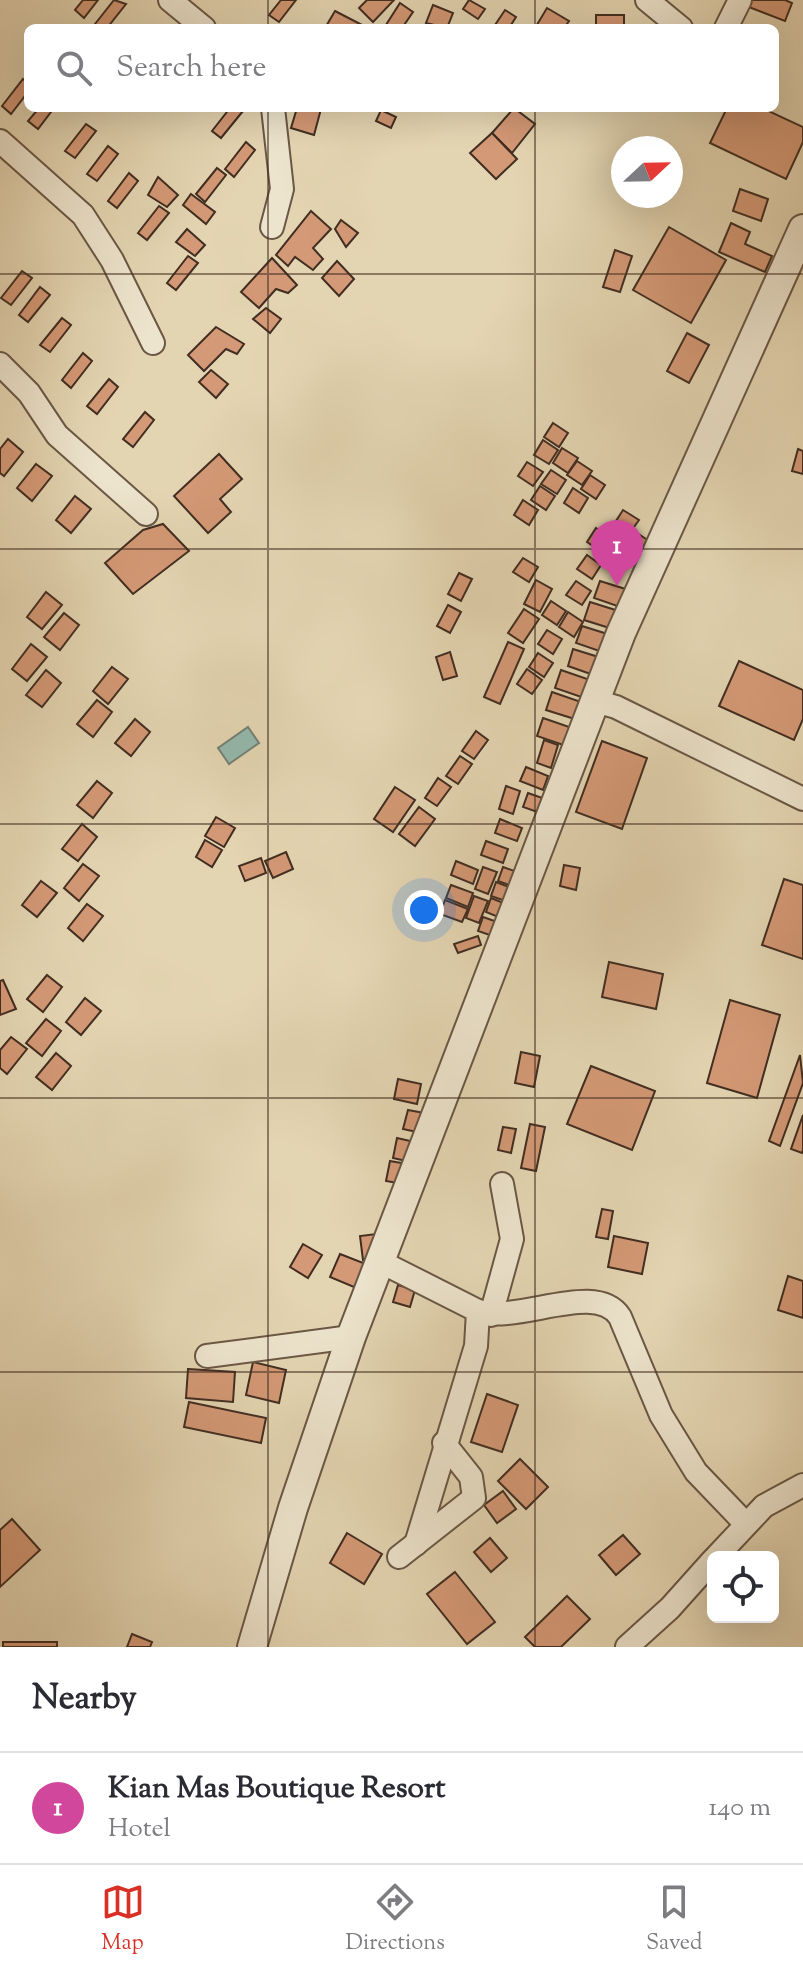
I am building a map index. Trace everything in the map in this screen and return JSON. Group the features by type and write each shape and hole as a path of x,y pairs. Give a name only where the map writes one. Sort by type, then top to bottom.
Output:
{"street":[{"path":"170,0 199,24"},
{"path":"647,0 676,24"},
{"path":"728,24 740,0"},
{"path":"272,227 282,189 273,112"},
{"path":"0,141 83,215 112,260 153,343"},
{"path":"252,1647 293,1508 351,1337 621,633 803,229"},
{"path":"0,364 29,393 57,435 146,514"},
{"path":"595,701 616,707 803,799"},
{"path":"444,1443 471,1477 476,1493 469,1504 407,1550 476,1346 484,1313 512,1239 502,1184"},
{"path":"381,1262 484,1313 592,1300 611,1305 620,1317 661,1415 696,1472 745,1523"},
{"path":"207,1356 351,1337"},
{"path":"720,1551 745,1523 777,1496 803,1485"},
{"path":"627,1647 670,1608 707,1566"}],"water":[{"path":"248,727 259,743 229,764 218,748"}],"building":[{"path":"83,0 98,0 84,18 75,10"},
{"path":"114,0 126,4 110,24 95,24"},
{"path":"281,0 296,0 279,22 269,15"},
{"path":"367,0 394,0 373,22 359,8"},
{"path":"469,0 485,9 478,19 463,9"},
{"path":"748,0 785,0 792,3 785,21 746,6"},
{"path":"400,3 413,12 405,24 387,24"},
{"path":"433,5 453,13 449,24 426,23"},
{"path":"547,8 569,21 567,24 537,24"},
{"path":"505,10 516,17 512,24 496,24"},
{"path":"335,11 360,24 327,24"},
{"path":"596,15 624,15 624,24 596,24"},
{"path":"24,80 24,97 11,114 2,106"},
{"path":"36,112 51,112 38,129 28,121"},
{"path":"227,112 242,112 221,138 212,131"},
{"path":"296,112 320,112 314,135 291,128"},
{"path":"380,112 396,117 391,128 376,121"},
{"path":"510,112 519,112 535,124 512,153 492,133"},
{"path":"725,112 771,112 803,127 803,142 786,179 710,143"},
{"path":"86,124 96,131 75,158 65,151"},
{"path":"492,133 517,159 496,179 470,153"},
{"path":"246,142 255,150 234,177 225,169"},
{"path":"108,146 118,154 97,181 87,174"},
{"path":"217,168 226,175 205,202 196,194"},
{"path":"129,173 138,181 117,208 108,201"},
{"path":"158,177 178,195 167,207 148,195"},
{"path":"740,189 768,199 761,221 733,211"},
{"path":"191,194 215,212 206,224 183,205"},
{"path":"159,206 169,213 147,240 138,233"},
{"path":"311,211 331,229 313,248 323,259 313,270 295,257 288,266 276,255"},
{"path":"341,220 358,233 346,247 335,229"},
{"path":"731,223 750,232 745,244 772,256 765,272 719,252"},
{"path":"669,227 726,260 691,323 633,290"},
{"path":"187,229 205,245 195,256 176,242"},
{"path":"615,250 632,256 620,292 603,287"},
{"path":"188,256 198,263 176,290 167,283"},
{"path":"272,258 297,285 288,293 276,289 259,308 241,292"},
{"path":"337,261 354,279 339,296 322,278"},
{"path":"22,271 32,278 11,305 1,298"},
{"path":"40,287 50,295 28,322 19,315"},
{"path":"266,308 281,319 270,333 253,319"},
{"path":"62,318 71,325 50,352 40,345"},
{"path":"216,327 244,344 237,354 226,349 204,371 188,355"},
{"path":"687,333 709,345 689,383 667,371"},
{"path":"83,353 92,361 71,388 62,380"},
{"path":"211,370 228,384 216,398 199,382"},
{"path":"109,379 118,387 97,414 87,406"},
{"path":"145,412 154,420 133,447 123,439"},
{"path":"553,423 568,433 559,447 544,437"},
{"path":"8,439 23,452 4,476 0,473 0,449"},
{"path":"543,440 558,450 549,464 534,455"},
{"path":"562,448 578,458 568,473 553,463"},
{"path":"798,449 803,451 803,474 792,471"},
{"path":"219,454 242,479 220,499 231,512 208,533 174,496"},
{"path":"577,461 592,471 582,485 567,475"},
{"path":"527,462 543,472 533,486 518,476"},
{"path":"36,464 52,476 32,501 17,488"},
{"path":"551,470 566,480 557,494 541,484"},
{"path":"590,475 605,485 596,499 581,489"},
{"path":"540,486 555,496 546,510 531,500"},
{"path":"573,488 588,498 579,513 564,503"},
{"path":"75,496 91,509 71,533 56,520"},
{"path":"523,500 538,510 529,525 514,515"},
{"path":"623,510 639,520 629,534 614,524"},
{"path":"163,524 189,551 133,594 105,563 143,530"},
{"path":"596,528 611,538 602,552 587,542"},
{"path":"637,533 652,543 643,557 628,547"},
{"path":"615,539 630,550 621,564 606,554"},
{"path":"587,555 601,565 592,579 577,569"},
{"path":"523,558 538,567 529,582 513,572"},
{"path":"459,573 472,579 461,601 448,594"},
{"path":"536,580 552,589 540,612 524,604"},
{"path":"576,581 591,591 582,605 566,595"},
{"path":"600,581 635,592 629,610 594,598"},
{"path":"46,592 62,605 42,629 27,617"},
{"path":"551,601 566,611 557,625 542,615"},
{"path":"590,602 625,613 619,631 584,620"},
{"path":"448,605 461,612 450,633 437,626"},
{"path":"524,609 539,619 523,643 508,633"},
{"path":"568,612 583,622 574,637 559,627"},
{"path":"64,613 79,625 60,650 44,637"},
{"path":"582,626 617,637 611,655 576,643"},
{"path":"547,630 562,639 553,654 538,644"},
{"path":"508,642 524,649 500,704 484,697"},
{"path":"31,644 47,657 27,681 12,669"},
{"path":"573,649 608,660 602,678 568,666"},
{"path":"450,652 457,676 443,680 436,657"},
{"path":"538,653 553,663 544,677 529,667"},
{"path":"739,661 803,690 803,719 794,740 719,706"},
{"path":"112,667 128,679 108,704 93,691"},
{"path":"527,669 542,680 532,694 517,684"},
{"path":"46,670 61,683 42,707 26,695"},
{"path":"561,670 596,682 590,700 555,688"},
{"path":"552,692 587,704 581,721 546,710"},
{"path":"97,700 112,712 93,737 77,724"},
{"path":"543,718 578,730 572,748 537,736"},
{"path":"135,719 150,732 131,756 115,743"},
{"path":"476,731 488,740 474,759 462,751"},
{"path":"544,740 558,745 551,768 537,763"},
{"path":"602,741 647,758 622,829 576,812"},
{"path":"460,756 472,764 458,784 446,776"},
{"path":"526,767 548,776 543,790 520,781"},
{"path":"438,778 451,787 437,806 425,798"},
{"path":"97,781 112,793 93,818 77,805"},
{"path":"506,786 520,791 513,814 499,809"},
{"path":"395,787 415,800 393,832 374,819"},
{"path":"528,793 551,801 546,815 523,807"},
{"path":"419,807 435,819 415,846 399,834"},
{"path":"216,817 235,828 224,847 205,836"},
{"path":"500,819 522,828 517,841 495,833"},
{"path":"82,824 97,837 78,861 62,849"},
{"path":"205,840 222,850 212,867 196,857"},
{"path":"486,841 508,849 503,863 481,855"},
{"path":"286,852 293,869 273,878 265,861"},
{"path":"261,858 266,873 245,881 239,866"},
{"path":"456,861 478,870 473,884 451,875"},
{"path":"83,864 99,876 79,901 64,888"},
{"path":"564,865 580,868 576,890 560,886"},
{"path":"483,867 497,872 488,894 475,889"},
{"path":"503,867 526,875 520,889 498,881"},
{"path":"784,879 803,885 803,959 762,945"},
{"path":"41,881 57,893 37,917 22,905"},
{"path":"496,882 519,891 514,904 491,896"},
{"path":"451,885 473,893 468,907 446,898"},
{"path":"474,896 488,901 479,923 466,918"},
{"path":"491,898 513,907 508,921 486,912"},
{"path":"445,900 468,909 462,922 440,914"},
{"path":"87,904 103,916 83,941 68,928"},
{"path":"483,917 506,925 501,939 478,931"},
{"path":"478,936 481,945 458,953 454,944"},
{"path":"609,962 663,974 656,1009 602,997"},
{"path":"47,975 62,987 43,1012 27,999"},
{"path":"3,980 16,1009 0,1015 0,981"},
{"path":"85,998 101,1011 81,1035 66,1022"},
{"path":"730,1000 780,1015 757,1098 707,1083"},
{"path":"46,1019 61,1031 42,1056 26,1043"},
{"path":"11,1037 27,1049 7,1074 0,1068 0,1050"},
{"path":"521,1052 540,1056 534,1087 515,1083"},
{"path":"56,1053 71,1066 52,1090 36,1077"},
{"path":"800,1055 803,1083 780,1146 769,1141"},
{"path":"591,1066 655,1091 632,1150 567,1124"},
{"path":"398,1079 421,1084 417,1104 394,1099"},
{"path":"408,1110 430,1114 426,1134 403,1129"},
{"path":"803,1115 803,1150 802,1153 791,1149"},
{"path":"530,1124 545,1127 536,1171 521,1168"},
{"path":"503,1127 516,1129 511,1153 498,1150"},
{"path":"397,1138 419,1143 415,1163 393,1158"},
{"path":"390,1161 413,1165 409,1185 386,1181"},
{"path":"602,1209 613,1211 608,1239 596,1237"},
{"path":"376,1234 380,1257 363,1260 360,1236"},
{"path":"614,1236 648,1243 642,1274 608,1267"},
{"path":"303,1244 322,1255 308,1278 290,1267"},
{"path":"340,1254 371,1266 361,1290 330,1277"},
{"path":"788,1276 803,1281 803,1318 778,1310"},
{"path":"398,1285 415,1290 410,1307 393,1302"},
{"path":"253,1362 286,1370 279,1403 246,1395"},
{"path":"188,1369 235,1372 233,1402 186,1398"},
{"path":"487,1394 518,1405 502,1452 471,1442"},
{"path":"189,1402 266,1418 261,1443 184,1427"},
{"path":"520,1459 548,1487 526,1509 498,1481"},
{"path":"503,1491 516,1509 497,1523 484,1505"},
{"path":"12,1519 40,1550 0,1587 0,1530"},
{"path":"347,1533 382,1554 364,1584 330,1563"},
{"path":"623,1535 640,1554 616,1575 599,1555"},
{"path":"490,1538 507,1558 491,1572 474,1552"},
{"path":"455,1572 495,1622 467,1644 427,1594"},
{"path":"567,1596 590,1619 561,1647 535,1647 525,1637"},
{"path":"132,1634 152,1642 150,1647 127,1647"},
{"path":"3,1642 57,1642 57,1647 3,1647"}],"place":[{"name":"Kian Mas Boutique Resort","path":"617,586"}]}
